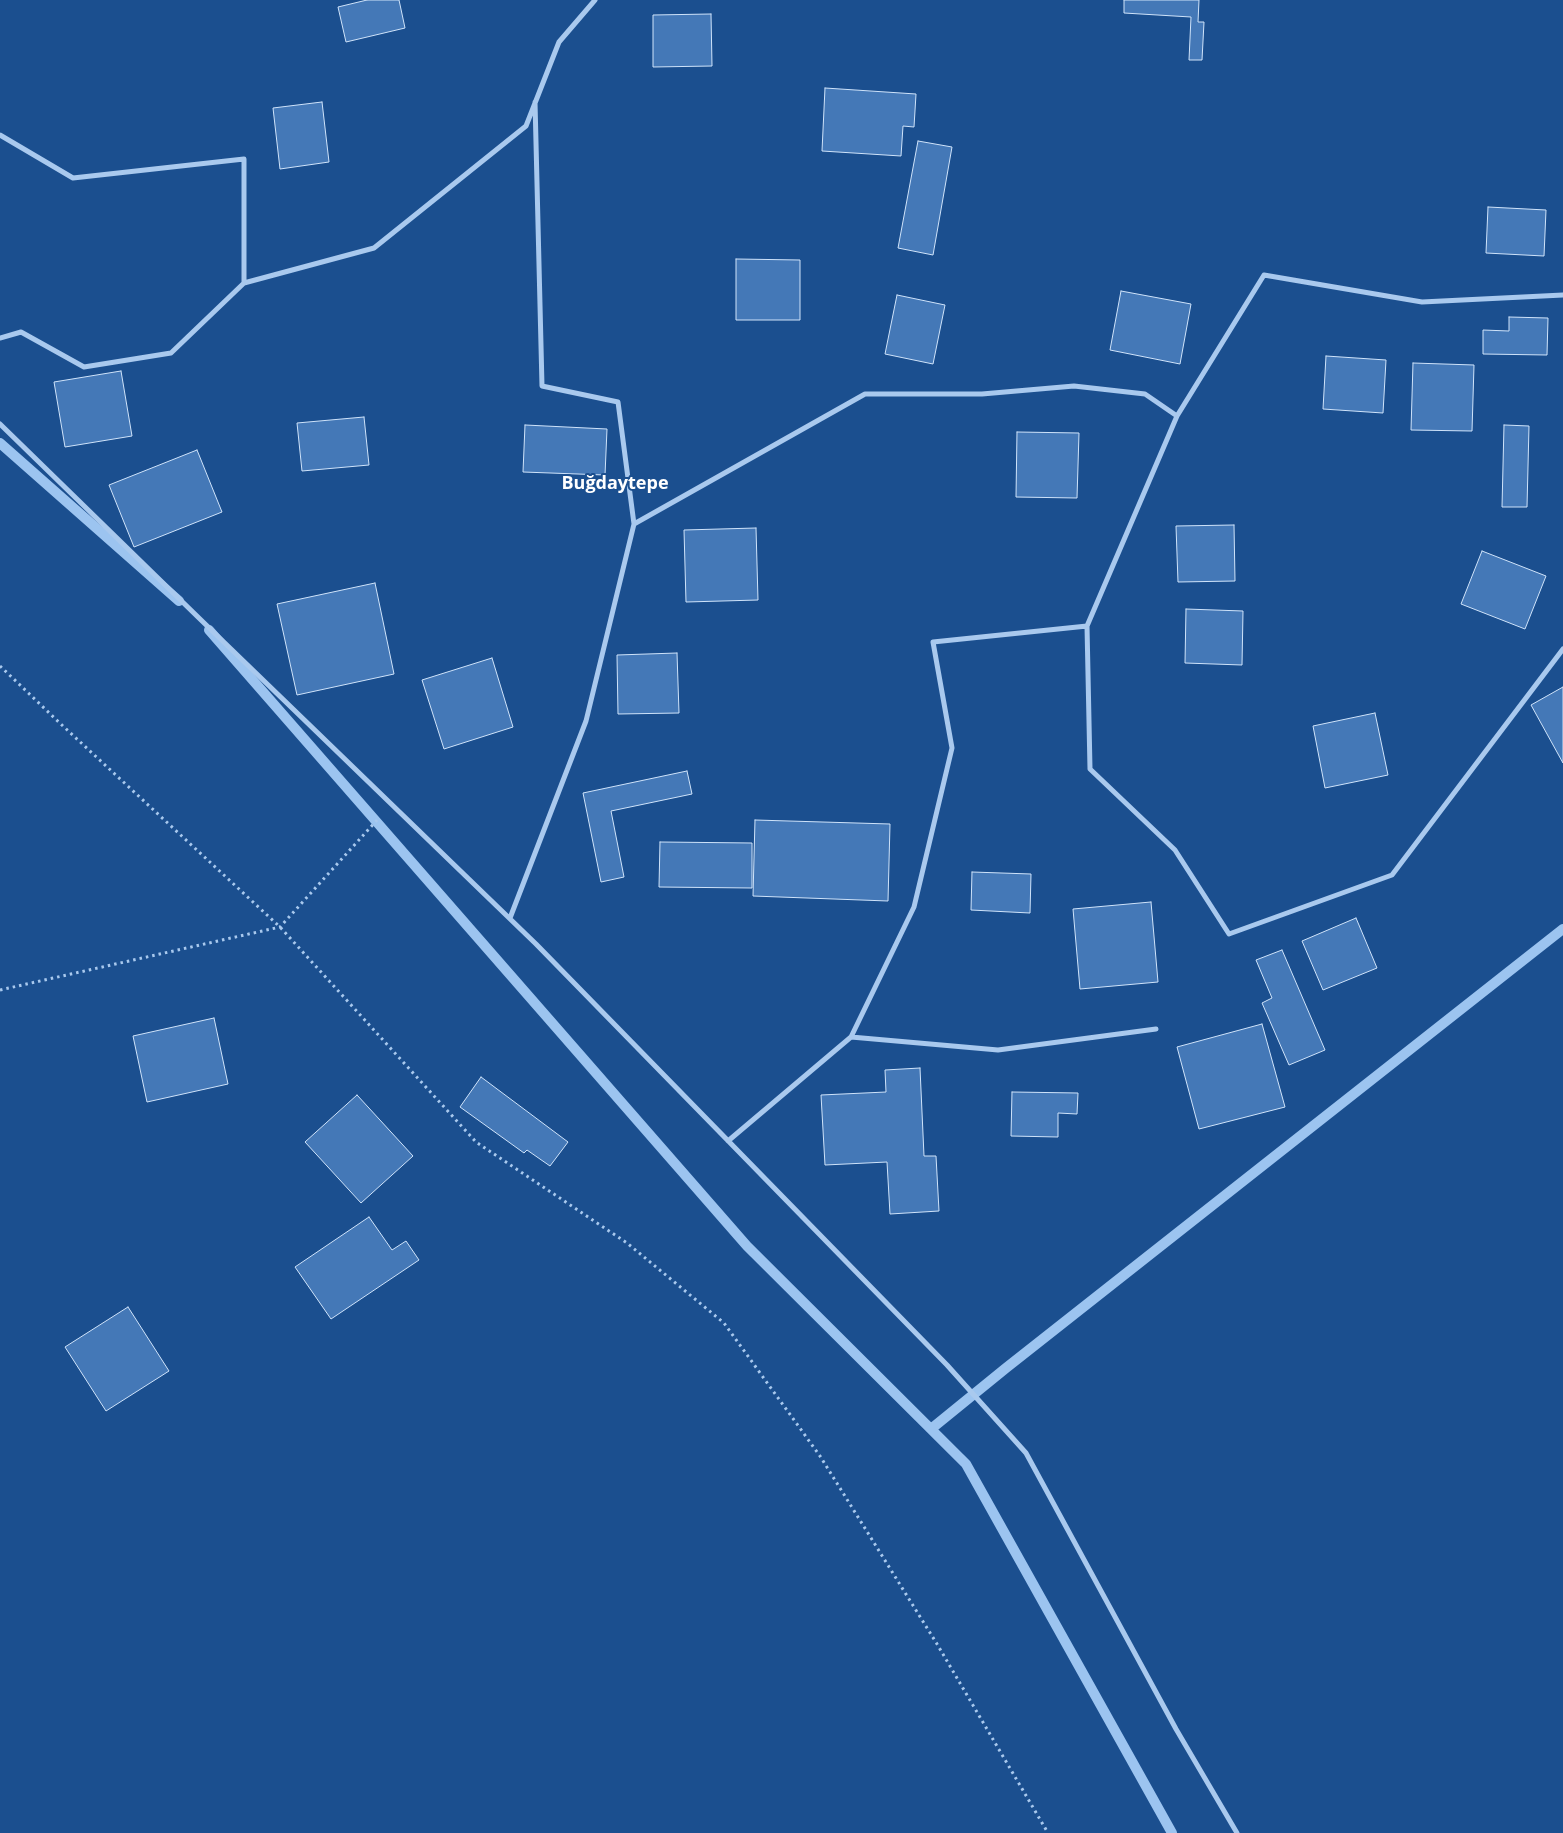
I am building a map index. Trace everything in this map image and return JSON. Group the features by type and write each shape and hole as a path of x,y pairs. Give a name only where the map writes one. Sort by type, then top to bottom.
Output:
{"street":[{"path":"0,338 22,332 84,367 171,353 244,283 374,248 526,126 558,42 595,0"},
{"path":"510,918 586,721 634,524 618,402 542,386 536,102"},
{"path":"0,135 73,178 244,159 244,283"},
{"path":"1563,295 1422,302 1264,275 1177,416 1087,626 1090,769 1175,850 1229,934 1392,875 1563,649"},
{"path":"634,524 865,394 982,394 1074,386 1145,394 1177,416"},
{"path":"0,424 536,944 947,1365 1026,1454 1176,1729 1237,1833"},
{"path":"728,1140 852,1037 914,907 952,748 933,642 1087,626"},
{"path":"852,1037 998,1050 1156,1028"}],"path":[{"path":"0,666 280,927 476,1142 627,1243 724,1323 820,1456 937,1644 1048,1833"},
{"path":"0,990 280,927 392,804"}],"building":[{"path":"367,0 399,0 405,28 346,42 338,7"},
{"path":"1124,0 1199,0 1198,22 1204,22 1202,60 1189,60 1191,17 1124,13"},
{"path":"711,14 712,66 653,67 653,15"},
{"path":"825,88 916,94 914,127 903,126 901,156 822,151"},
{"path":"322,102 329,162 280,169 273,108"},
{"path":"918,141 952,147 933,255 898,248"},
{"path":"1488,207 1546,210 1544,256 1486,253"},
{"path":"736,259 800,260 800,320 736,320"},
{"path":"1121,291 1191,304 1180,364 1110,350"},
{"path":"897,295 945,305 933,364 885,354"},
{"path":"1509,317 1548,318 1547,355 1483,354 1483,330 1509,331"},
{"path":"1326,356 1386,360 1383,413 1323,409"},
{"path":"1413,363 1474,365 1472,431 1411,430"},
{"path":"121,371 132,436 65,447 54,382"},
{"path":"364,417 369,465 302,471 297,423"},
{"path":"525,425 607,429 605,475 523,472"},
{"path":"1504,425 1529,426 1527,507 1502,507"},
{"path":"1017,432 1079,433 1077,498 1016,497"},
{"path":"197,450 222,512 134,547 109,485"},
{"path":"1234,525 1235,581 1178,582 1176,526"},
{"path":"756,528 758,600 686,602 684,530"},
{"path":"1482,551 1546,576 1525,629 1461,604"},
{"path":"375,583 394,674 297,695 277,604"},
{"path":"1186,609 1243,611 1242,665 1185,663"},
{"path":"677,653 679,713 618,714 617,655"},
{"path":"492,658 513,727 444,749 422,680"},
{"path":"1563,687 1563,763 1531,705"},
{"path":"1375,713 1388,775 1325,788 1313,726"},
{"path":"687,771 692,794 611,811 624,877 601,882 583,793"},
{"path":"755,820 890,824 888,901 753,896"},
{"path":"660,842 752,843 752,888 659,887"},
{"path":"972,872 1031,874 1030,913 971,910"},
{"path":"1151,902 1158,982 1080,989 1073,909"},
{"path":"1356,918 1377,968 1323,990 1302,941"},
{"path":"1282,950 1325,1050 1289,1065 1262,1003 1272,998 1256,960"},
{"path":"214,1018 228,1084 147,1102 133,1036"},
{"path":"1262,1024 1285,1107 1199,1129 1177,1047"},
{"path":"920,1068 924,1156 936,1156 939,1211 890,1214 887,1162 825,1165 821,1095 886,1092 885,1070"},
{"path":"481,1077 568,1142 550,1166 527,1150 524,1153 460,1107"},
{"path":"1012,1092 1078,1093 1077,1114 1058,1113 1058,1137 1011,1136"},
{"path":"357,1095 413,1156 361,1203 305,1142"},
{"path":"369,1217 392,1250 406,1241 419,1260 331,1319 295,1267"},
{"path":"128,1307 169,1371 106,1411 65,1347"}],"waterway":[{"path":"0,443 179,601"},
{"path":"209,630 747,1246 966,1464 1172,1833"},
{"path":"931,1429 1563,929"}],"district":[{"name":"Buğdaytepe","path":"615,484"}]}
